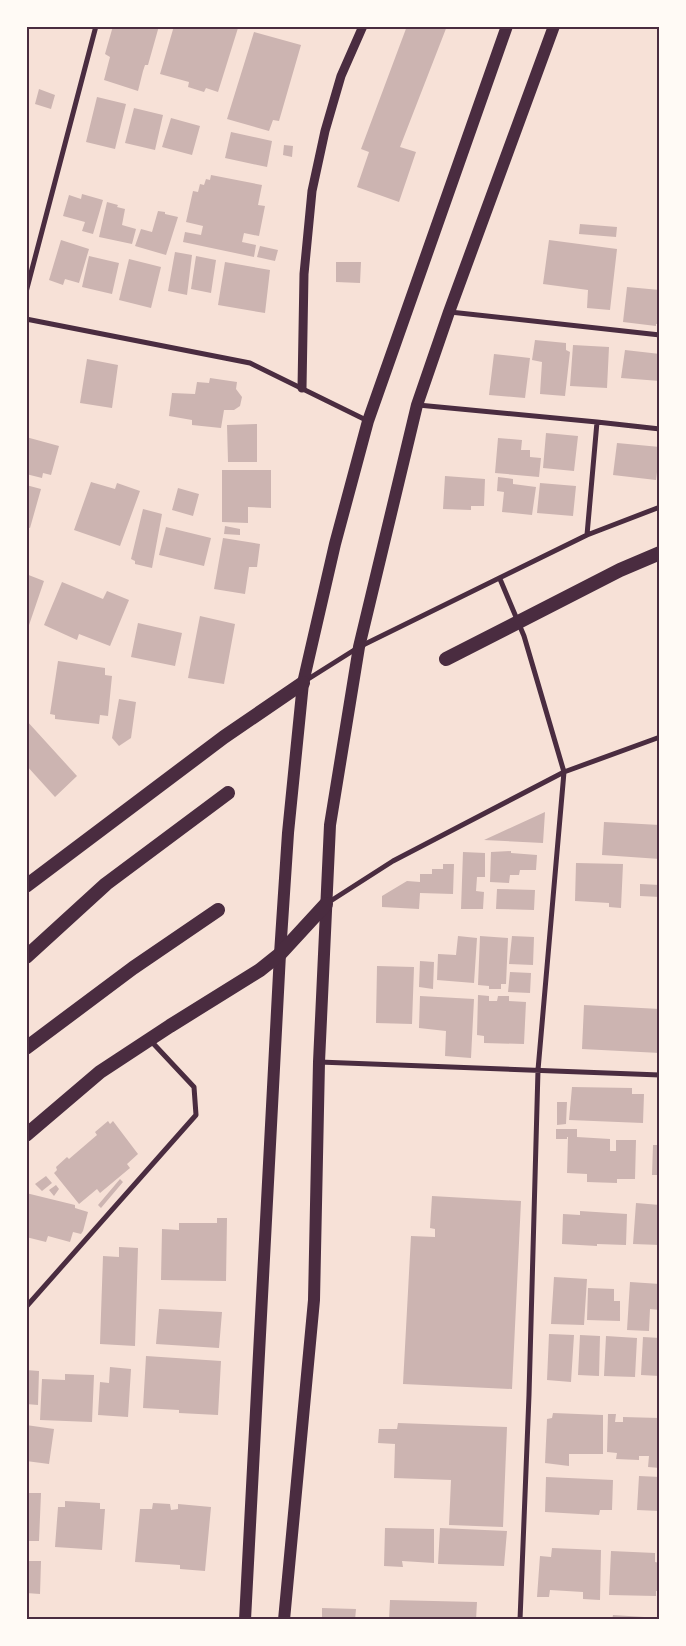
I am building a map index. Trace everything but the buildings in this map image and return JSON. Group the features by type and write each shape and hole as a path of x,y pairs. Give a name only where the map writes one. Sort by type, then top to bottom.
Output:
{"highway":[{"path":"446,659 620,570 660,552"},
{"path":"26,886 224,737 303,683"},
{"path":"26,957 106,884 228,793"},
{"path":"26,1135 100,1072 260,970 280,954 326,904"},
{"path":"26,1048 133,968 218,910"}],"main road":[{"path":"245,1620 280,954 288,833 303,683 335,544 368,421 507,26"},
{"path":"284,1620 314,1300 319,1062 330,825 359,647 417,405 449,312 554,26"}],"street":[{"path":"26,292 96,26"},
{"path":"302,388 304,274 312,191 325,131 341,76 362,26"},
{"path":"449,312 660,335"},
{"path":"26,319 250,363 368,421"},
{"path":"417,405 660,429"},
{"path":"587,535 596,422"},
{"path":"303,683 359,647 587,535 660,507"},
{"path":"500,579 524,636 564,772 538,1070 520,1620"},
{"path":"326,904 393,861 564,772 660,738"},
{"path":"26,1307 196,1114 194,1087 150,1040"},
{"path":"319,1062 660,1076"}]}
